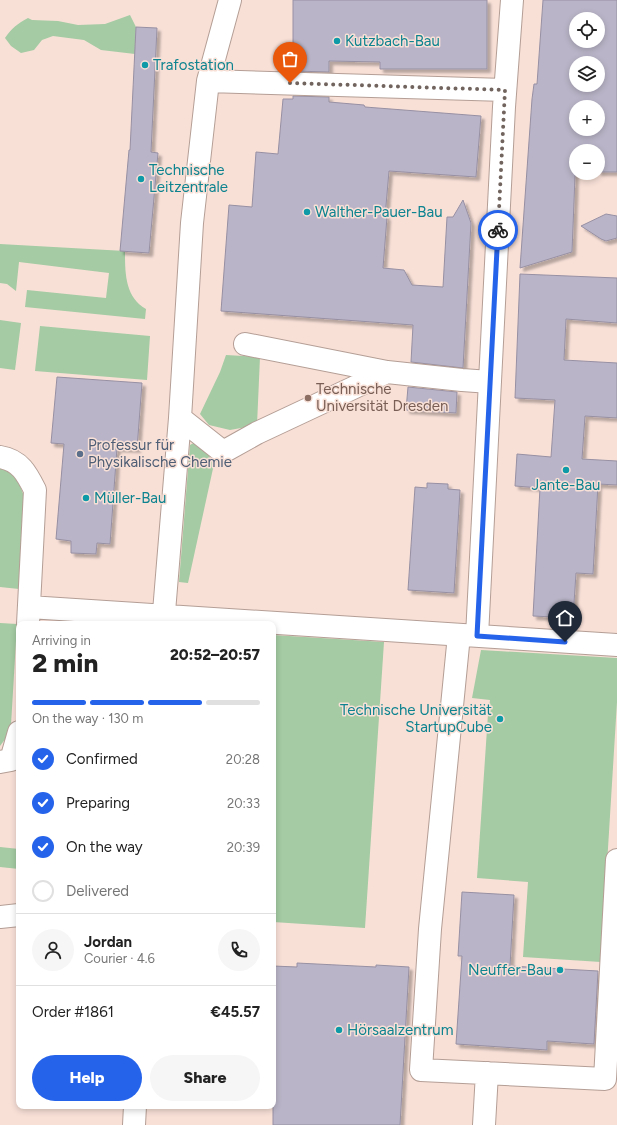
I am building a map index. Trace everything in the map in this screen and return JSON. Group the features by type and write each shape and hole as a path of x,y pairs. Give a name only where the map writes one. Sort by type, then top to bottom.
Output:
{"lane":[{"path":"164,620 180,418 192,223 208,81 230,0"},
{"path":"512,0 505,90 490,382 468,636 430,929 421,1070 604,1079 617,860"},
{"path":"208,81 505,90"},
{"path":"245,344 387,372 490,382"},
{"path":"180,418 224,452 257,433 387,372"},
{"path":"0,457 8,459 25,471 35,490 28,616 183,621"},
{"path":"276,626 617,645"},
{"path":"0,762 10,760 16,741"},
{"path":"0,917 16,915"},
{"path":"484,1125 487,1073"},
{"path":"134,1125 135,1109"}],"green space":[{"path":"130,15 136,27 135,54 101,50 84,40 53,36 42,40 34,50 21,53 11,46 5,38 15,26 28,18 32,20 58,21 78,25 105,24"},
{"path":"0,244 125,251 126,276 130,291 139,304 146,309 145,319 25,307 27,290 106,298 109,273 19,262 16,291 7,284 0,283"},
{"path":"0,320 21,323 15,370 0,368"},
{"path":"40,326 150,336 147,380 35,371"},
{"path":"226,355 260,357 257,425 230,430 209,425 200,414 220,372"},
{"path":"199,440 214,464 188,583 179,582 190,445"},
{"path":"0,468 10,473 17,480 22,489 25,500 19,589 0,587"},
{"path":"0,623 16,624 11,725 6,738 0,746"},
{"path":"276,635 384,642 365,928 276,922"},
{"path":"481,650 617,658 617,702 601,962 523,957 528,882 477,878 490,700 472,698"},
{"path":"0,847 16,849 16,869 0,867"}],"building":[{"path":"293,0 487,0 487,69 380,69 380,62 329,61 329,72 293,71"},
{"path":"543,0 617,0 617,172 605,172 605,144 569,144 569,180 575,180 572,252 520,268 532,99 534,84 537,84"},
{"path":"136,27 157,28 151,152 158,153 149,253 120,251 130,150"},
{"name":"Walther-Pauer-Bau","path":"293,96 329,97 329,102 364,105 365,107 481,116 476,177 389,171 385,217 387,217 383,268 404,270 412,285 443,287 447,217 453,217 463,200 471,223 463,368 411,362 413,325 221,311 229,205 252,207 256,152 278,154 283,99 293,99"},
{"path":"606,214 617,216 617,238 606,241 581,226"},
{"path":"520,274 617,278 617,323 566,319 564,360 617,363 617,418 585,416 582,459 617,461 617,485 598,484 593,574 576,573 573,618 533,616 540,488 515,486 517,454 551,457 555,400 515,398"},
{"name":"Müller-Bau","path":"57,377 142,383 137,449 117,448 110,544 97,543 96,554 71,553 71,541 56,539 64,444 51,443"},
{"path":"408,387 457,392 456,413 406,410"},
{"path":"427,483 448,484 448,489 460,490 454,593 408,590 415,487 427,488"},
{"name":"Neuffer-Bau","path":"462,892 514,895 510,966 598,971 594,1044 547,1041 547,1050 456,1044 462,956 458,956"},
{"name":"Hörsaalzentrum","path":"297,963 409,967 400,1125 273,1125 273,1109 276,1109 276,966 297,967"}],"way so far":[{"path":"290,83 481,88 505,90 498,230"}],"place":[{"name":"Kutzbach-Bau","path":"337,41"},
{"name":"Trafostation","path":"145,65"},
{"name":"Technische Leitzentrale","path":"141,179"},
{"name":"Walther-Pauer-Bau","path":"307,212"},
{"name":"Technische Universität Dresden","path":"308,398"},
{"name":"Professur für Physikalische Chemie","path":"80,454"},
{"name":"Jante-Bau","path":"566,470"},
{"name":"Müller-Bau","path":"86,498"},
{"name":"Technische Universität StartupCube","path":"500,719"},
{"name":"Neuffer-Bau","path":"560,970"},
{"name":"Hörsaalzentrum","path":"339,1030"}],"route":[{"path":"498,230 477,636 565,642"}]}
